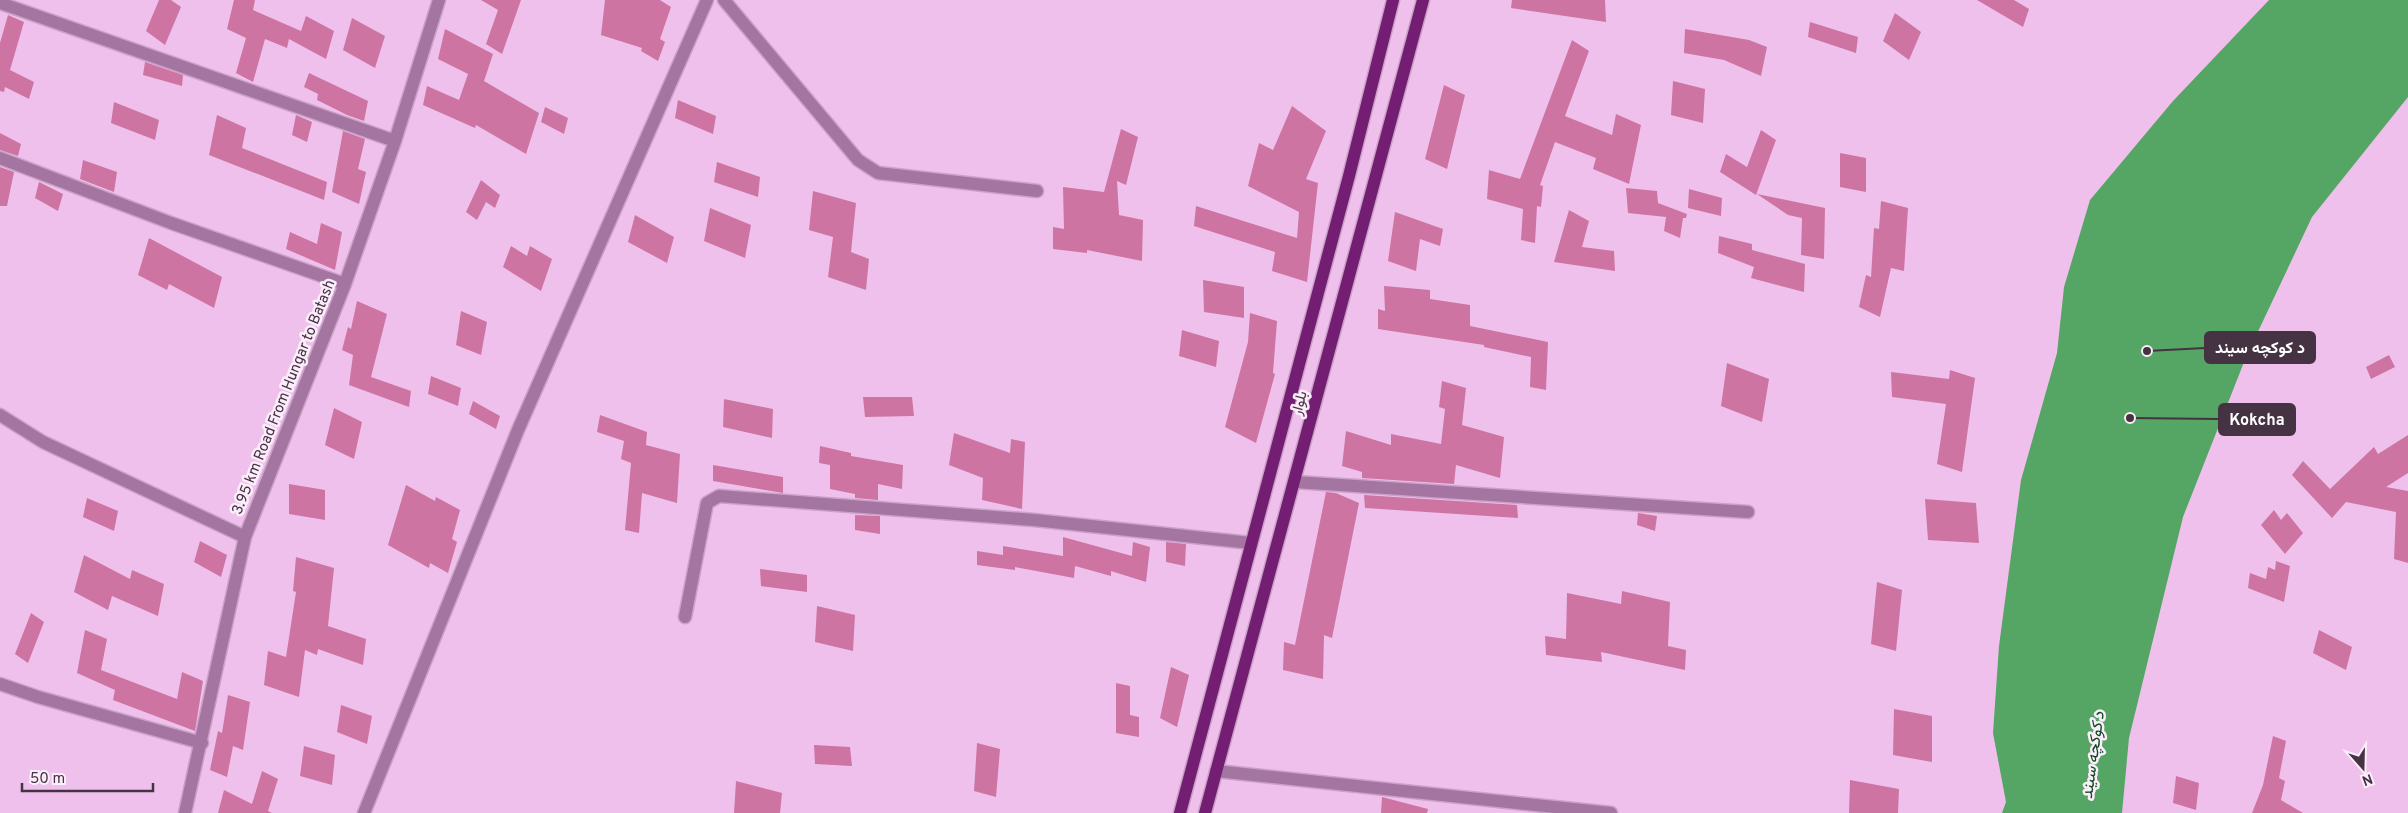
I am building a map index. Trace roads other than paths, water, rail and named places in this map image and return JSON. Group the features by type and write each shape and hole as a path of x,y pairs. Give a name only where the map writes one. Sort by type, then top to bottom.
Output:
{"main road":[{"name":"بلوار","path":"1180,813 1349,176 1393,0"},
{"name":"بلوار","path":"1205,813 1423,0"}],"street":[{"name":"3.95 km Road From Hungar to Batash","path":"185,813 202,743 245,537 345,284 395,140 439,0"},
{"path":"364,813 518,430 707,0"},
{"path":"724,0 858,160 878,173 1037,191"},
{"path":"0,3 395,140"},
{"path":"0,158 170,223 345,284"},
{"path":"0,415 43,442 245,537"},
{"path":"1295,482 1748,512"},
{"path":"685,617 707,503 720,496 1034,520 1251,543"},
{"path":"0,684 38,697 202,743"},
{"path":"1216,771 1611,813"}],"water":[{"path":"2269,0 2408,0 2408,97 2312,217 2246,357 2183,517 2129,738 2122,813 2002,813 2006,802 1993,733 1999,646 2021,480 2057,353 2064,287 2090,200 2173,101"}],"place":[{"name":"د کوکچه سیند","path":"2147,351"},
{"name":"Kokcha","path":"2130,418"}]}
